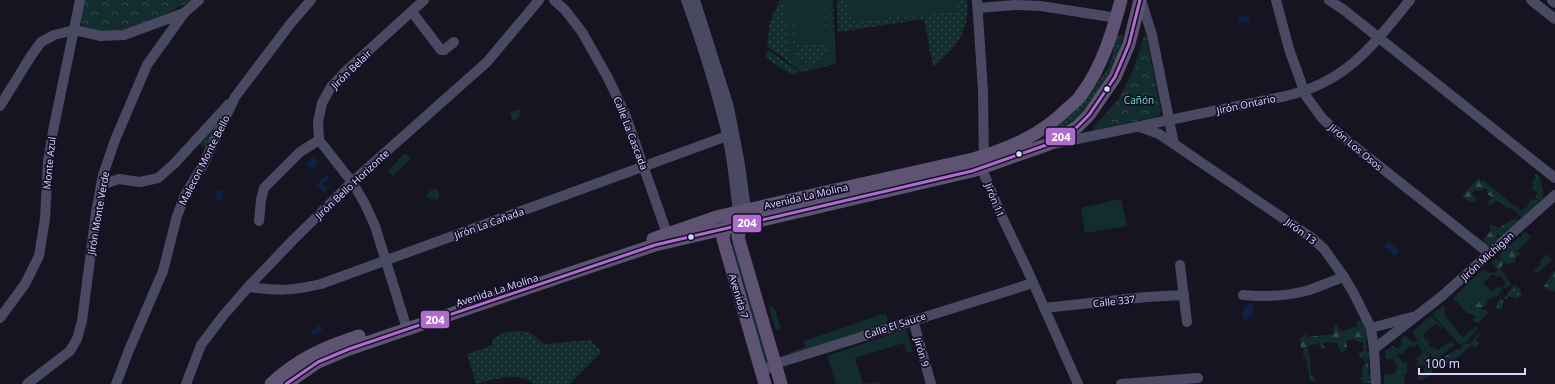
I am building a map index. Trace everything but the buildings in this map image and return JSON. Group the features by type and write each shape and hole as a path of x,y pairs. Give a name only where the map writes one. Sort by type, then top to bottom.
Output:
{"main road":[{"name":"Avenida La Molina","path":"984,162 1042,130 1062,115 1080,96 1095,73 1106,51 1121,0"},
{"name":"Avenida La Molina","path":"286,384 318,362 406,325 668,238 720,216 742,215 984,162 1049,144 1068,134 1081,123 1100,100 1115,77 1129,44 1140,0"},
{"name":"Avenida La Molina","path":"668,238 725,229 742,215"},
{"name":"Avenida 7","path":"742,215 738,238 781,384"},
{"name":"Avenida 7","path":"725,229 723,240 764,380"},
{"name":"Avenida La Molina","path":"271,384 291,367 310,355 345,340 406,325"}],"street":[{"name":"Monte Azul","path":"0,318 25,284 39,256 45,219 48,161 80,0"},
{"path":"0,106 41,42 54,35 74,30 101,36 124,35 184,13 199,0"},
{"name":"Malecon Monte Bello","path":"116,384 163,271 184,195 208,155 235,97 291,23 311,0"},
{"name":"Jirón Belair","path":"319,140 318,122 322,103 331,87 346,71 424,0"},
{"name":"Jirón Bello Horizonte","path":"186,384 201,345 248,287 352,182 487,62 539,0"},
{"name":"Calle La Cascada","path":"554,0 565,10 582,32 608,78 625,114 668,238"},
{"path":"686,0 700,39 722,115 742,215"},
{"path":"695,0 729,107 740,165 742,215"},
{"path":"1140,0 1152,35 1174,144"},
{"name":"Jirón Los Osos","path":"1276,0 1285,39 1304,91 1315,110 1335,130 1490,254"},
{"path":"1329,0 1555,178"},
{"name":"Jirón Ontario","path":"1049,144 1138,127 1304,91 1328,81 1344,71 1367,51 1410,0"},
{"path":"1531,0 1554,17"},
{"path":"1552,0 1555,3"},
{"path":"977,4 1042,6 1116,18"},
{"name":"Jirón 11","path":"977,4 983,91 984,162 987,181 1078,384"},
{"path":"412,12 441,50 444,50 454,42"},
{"name":"Jirón Monte Verde","path":"27,384 48,366 70,351 77,339 82,322 101,185 106,165 146,65 184,13"},
{"path":"101,185 119,179 140,182 158,178 174,164 235,97"},
{"name":"Jirón 13","path":"1138,127 1159,134 1312,238 1324,249 1353,292 1371,328 1376,384"},
{"name":"Jirón La Cañada","path":"248,287 274,291 297,290 321,284 727,136"},
{"path":"259,221 264,188 300,152 319,140 352,182 365,204 375,226 406,325"},
{"path":"191,146 208,155"},
{"path":"106,165 119,179"},
{"name":"Jirón Michigan","path":"1374,349 1418,315 1490,254 1555,195"},
{"path":"1180,265 1187,322"},
{"path":"1243,295 1259,296 1290,294 1313,289 1344,277"},
{"name":"Calle El Sauce","path":"764,380 765,370 775,364 1033,283"},
{"name":"Calle 337","path":"1044,308 1146,297 1184,295"},
{"name":"Jirón Michigan","path":"1371,328 1418,315"},
{"name":"Jirón 9","path":"913,320 931,384"},
{"path":"1121,384 1198,378"}],"green space":[{"path":"84,0 192,0 163,16 132,30 92,32 82,25 80,18"},
{"path":"780,0 833,0 836,64 802,72 767,46 770,22"},
{"path":"785,0 791,0 794,47 797,56 806,62 816,63 823,58 827,52 826,0 832,0 835,63 829,63 828,60 823,65 811,69 800,66 791,58 788,52"},
{"path":"793,0 823,0 826,43 796,45"},
{"path":"837,0 967,0 966,22 964,30 955,46 933,67 924,19 838,32"},
{"path":"849,0 957,0 958,11 851,22"},
{"path":"1123,34 1119,55 1089,108 1071,127 1048,139 1045,136 1080,104 1102,77 1111,60 1116,37"},
{"name":"Cañón","path":"1146,35 1161,112 1159,116 1094,130 1093,128 1120,97 1134,68"},
{"path":"768,50 800,72 791,75 765,57"},
{"path":"520,109 519,118 512,121 510,112"},
{"path":"224,114 206,149 199,143"},
{"path":"405,153 411,158 393,176 388,171"},
{"path":"1535,174 1539,176 1543,191 1543,199 1537,202 1537,206 1522,218 1511,207 1507,209 1501,202 1495,201 1490,206 1488,203 1489,200 1494,198 1487,194 1487,189 1482,189 1482,191 1474,190 1472,195 1477,198 1474,202 1469,202 1462,196 1479,178 1481,182 1483,180 1521,211 1527,207 1530,200 1536,199 1537,192 1532,190 1533,185 1531,182 1536,178"},
{"path":"435,189 439,191 439,199 435,200 425,197 430,191"},
{"path":"1121,199 1127,226 1085,233 1081,208"},
{"path":"1521,219 1514,229 1506,231 1505,237 1501,237 1498,234 1496,237 1499,239 1489,253 1481,242 1484,241 1484,238 1490,232 1490,224 1499,228 1511,220"},
{"path":"1526,232 1531,237 1517,251 1511,244 1519,237 1522,237 1522,234"},
{"path":"728,244 734,244 771,362 764,367"},
{"path":"1511,245 1520,254 1515,258 1516,262 1508,264 1505,262 1502,265 1501,269 1509,282 1491,263 1496,258 1501,262 1499,256 1506,246"},
{"path":"1547,254 1552,260 1536,274 1534,271 1541,264 1539,262"},
{"path":"1485,269 1488,273 1496,272 1498,270 1512,284 1506,288 1503,288 1506,283 1500,276 1498,277 1493,274 1483,283 1492,292 1498,286 1502,290 1499,295 1488,300 1484,295 1479,302 1465,311 1453,298 1472,279"},
{"path":"1555,270 1555,291 1552,292 1544,286"},
{"path":"1514,285 1520,289 1522,295 1517,298 1509,296 1504,300 1501,310 1497,309 1496,306 1500,298 1503,300"},
{"path":"1484,295 1488,300 1485,306 1481,308 1483,310 1486,309 1488,313 1478,323 1472,320 1476,317 1465,311 1479,302"},
{"path":"768,304 775,309 781,329 776,331"},
{"path":"1443,306 1445,308 1444,314 1463,338 1470,330 1474,330 1475,326 1478,328 1468,340 1460,345 1432,314"},
{"path":"886,313 888,320 886,325 792,357 790,352 805,347 804,341"},
{"path":"1431,315 1443,328 1442,329 1436,323 1423,335 1429,342 1428,344 1430,347 1437,349 1437,351 1451,341 1455,345 1440,357 1429,354 1412,332"},
{"path":"1363,320 1368,334 1366,343 1367,352 1372,352 1371,358 1366,359 1369,368 1367,373 1370,375 1372,380 1370,383 1363,383 1359,378 1363,377 1362,369 1365,362 1364,358 1361,358 1359,353 1364,350 1363,342 1357,342 1355,339 1346,341 1347,348 1342,354 1337,343 1323,342 1323,346 1325,347 1322,350 1319,343 1307,347 1310,357 1311,375 1315,379 1315,382 1310,381 1306,359 1303,355 1304,348 1301,349 1300,339 1307,333 1306,337 1334,334 1333,325 1338,325 1338,329 1342,331 1356,327 1357,321"},
{"path":"906,329 913,352 907,353 904,343 855,358 863,384 836,384 827,356"},
{"path":"505,332 530,332 544,344 590,340 602,352 570,384 535,384 521,378 506,377 476,384 467,354 491,346 493,339"},
{"path":"1480,332 1481,333 1476,340 1479,343 1474,348 1472,345 1450,364 1443,365 1443,361 1439,358 1437,366 1431,355 1443,358 1455,350 1462,348 1463,343 1469,344"},
{"path":"1406,336 1413,343 1418,340 1436,365 1432,371 1432,374 1423,380 1418,380 1418,377 1424,374 1425,365 1418,365 1418,367 1416,367 1418,361 1416,359 1423,352 1417,344 1414,347 1413,345 1411,347 1409,346 1402,355 1399,353 1397,355 1403,363 1407,362 1407,374 1404,375 1405,384 1384,384 1384,375 1395,373 1397,365 1392,359 1399,349 1399,346 1402,345 1402,337"},
{"path":"1393,346 1399,349 1392,359 1386,359 1385,351"},
{"path":"879,382 879,384 863,384"}],"water":[{"path":"1250,16 1251,22 1240,23 1237,17"},
{"path":"313,157 319,163 312,170 306,165"},
{"path":"327,175 330,178 323,184 327,188 324,193 316,185"},
{"path":"216,190 223,191 222,201 215,200"},
{"path":"1388,241 1399,251 1395,256 1384,246"},
{"path":"1253,303 1253,313 1245,320 1242,315 1245,306"},
{"path":"320,325 323,329 313,336 310,332"}],"transit line":[{"name":"204","path":"286,384 318,362 349,349 655,245 972,171 1049,144 1077,127 1089,115 1115,77 1129,44 1140,0"}]}
